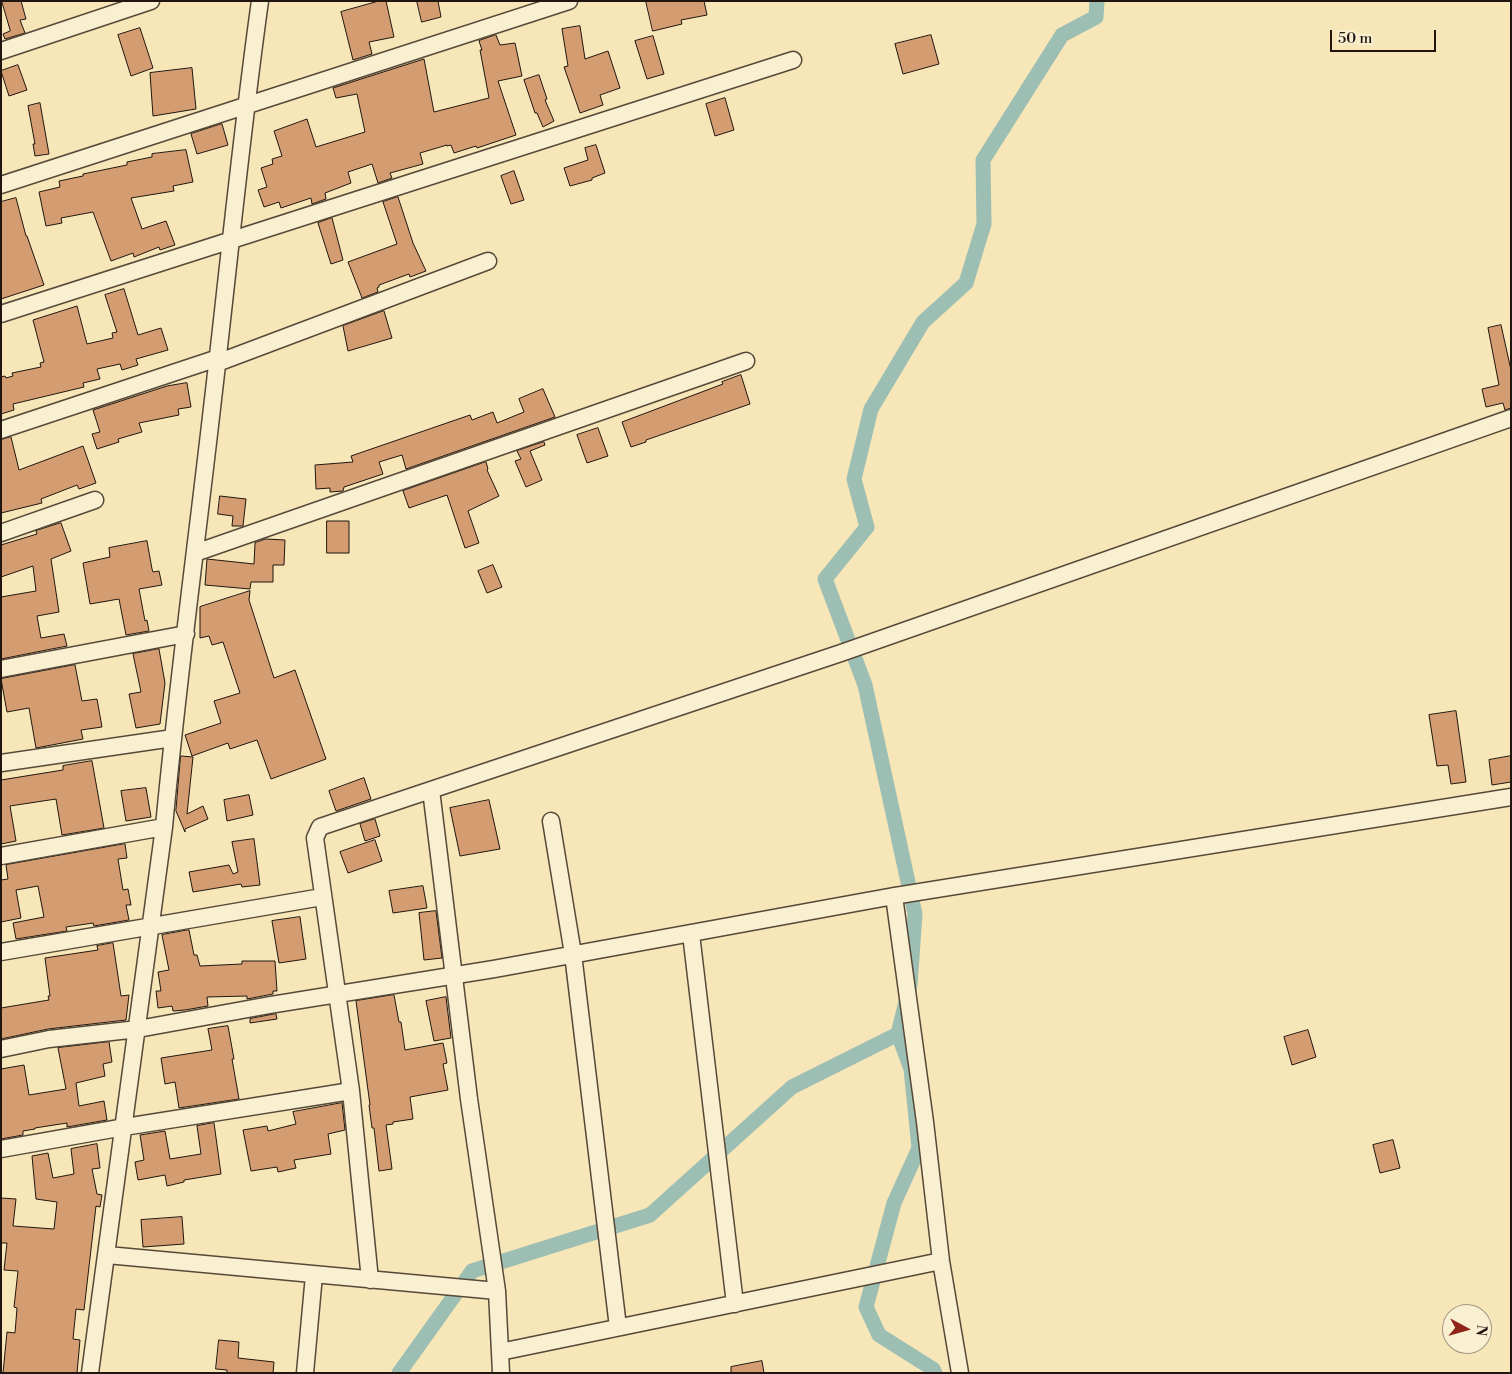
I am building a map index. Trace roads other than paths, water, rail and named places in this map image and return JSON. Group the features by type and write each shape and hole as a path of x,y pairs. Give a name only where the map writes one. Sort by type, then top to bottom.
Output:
{"street":[{"path":"1,51 151,1"},
{"path":"90,1373 164,827 245,106 260,1"},
{"path":"1,185 569,1"},
{"path":"1,314 793,60"},
{"path":"1,430 217,360 488,261"},
{"path":"195,554 746,361"},
{"path":"370,1280 351,1090 315,838 320,827 841,653 1511,418"},
{"path":"1,533 95,500"},
{"path":"1,669 186,634"},
{"path":"1,763 173,738"},
{"path":"430,790 455,975 469,1099 497,1291 501,1373"},
{"path":"1,1049 49,1039 138,1029 455,975 894,896 1511,798"},
{"path":"551,820 573,954 618,1327"},
{"path":"1,856 164,827"},
{"path":"894,896 925,1122 941,1261 960,1373"},
{"path":"1,952 322,897"},
{"path":"691,934 735,1304"},
{"path":"1,1149 124,1126 351,1090"},
{"path":"106,1255 497,1291"},
{"path":"500,1352 941,1261"},
{"path":"305,1373 314,1275"}],"waterway":[{"path":"935,1373 933,1369 879,1335 866,1307 894,1203 919,1148 911,1069 898,1034 910,985 915,914 865,685 825,579 867,527 854,479 871,409 923,322 966,283 984,224 983,160 1062,35 1096,17 1097,1"},
{"path":"399,1373 472,1271 650,1215 792,1087 898,1034"}]}
